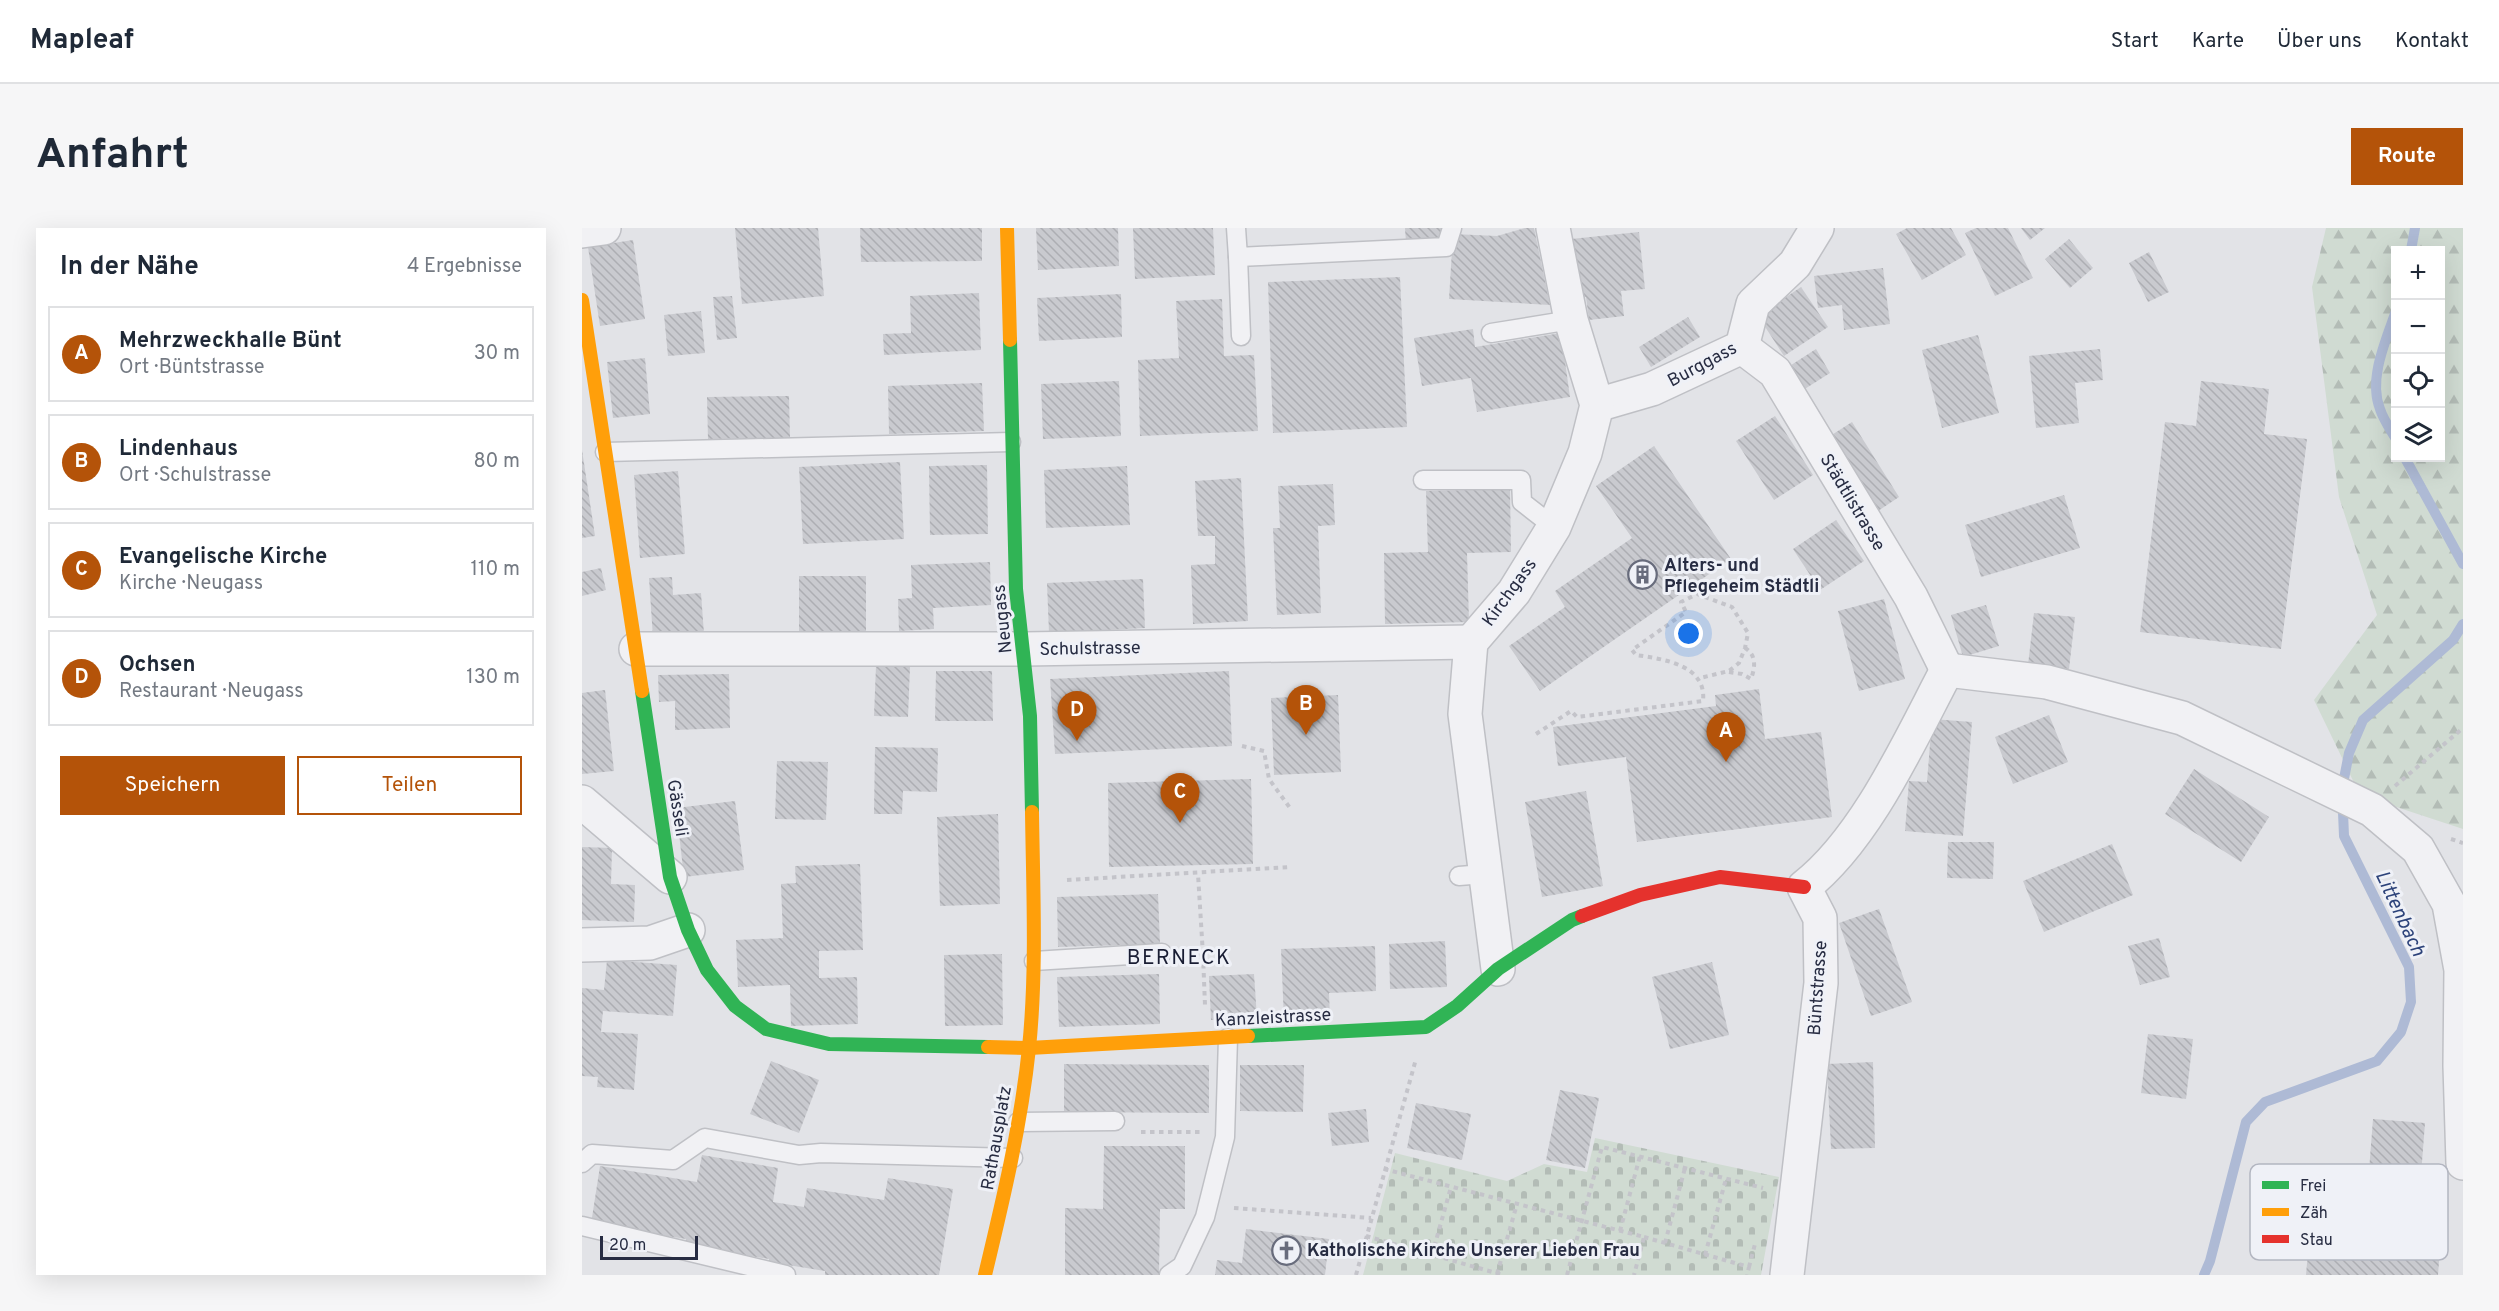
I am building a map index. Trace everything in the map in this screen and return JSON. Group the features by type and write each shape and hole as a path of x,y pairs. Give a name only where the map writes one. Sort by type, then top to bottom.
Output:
{"street":[{"path":"582,231 604,228"},
{"name":"Neugass","path":"1007,228 1016,589 1030,716 1034,961 1032,1006"},
{"path":"1553,228 1570,320 1597,405"},
{"name":"Burggass","path":"1597,405 1652,389 1742,347 1753,304 1795,264 1816,228"},
{"name":"Gässeli","path":"582,300 670,877 688,930 707,970 735,1006 766,1029 829,1044 1029,1048"},
{"name":"Städtlistrasse","path":"1742,347 1775,372 1911,597 1947,670"},
{"name":"Kirchgass","path":"1498,969 1472,875 1466,714 1471,642 1514,592 1554,527 1585,453 1597,405"},
{"name":"Schulstrasse","path":"636,649 1024,650 1471,642"},
{"path":"1426,1027 1457,1006 1498,969 1572,920 1640,895 1720,877 1804,887 1826,870 1886,788 1947,670 2048,682 2182,718 2372,810 2418,849 2449,904 2462,970 2460,1066 2463,1163"},
{"path":"582,802 670,877"},
{"name":"Büntstrasse","path":"1787,1275 1821,983 1820,918 1804,887"},
{"path":"582,945 650,943 688,930"},
{"name":"Rathausplatz","path":"986,1275 1013,1158 1029,1048 1032,1006"},
{"name":"Kanzleistrasse","path":"1029,1048 1426,1027"}],"lane":[{"path":"1236,228 1241,336"},
{"path":"1238,257 1446,247 1452,228"},
{"path":"1491,333 1570,320"},
{"path":"605,452 1011,442"},
{"path":"1423,480 1521,480 1522,502 1554,527"},
{"path":"1034,961 1162,953"},
{"path":"1169,1275 1182,1266 1208,1206 1226,1132 1228,1038"},
{"path":"1018,1122 1115,1120"},
{"path":"582,1163 592,1154 673,1160 705,1138 799,1155 821,1153 1013,1158"},
{"path":"582,1226 786,1275"}],"path":[{"path":"1536,734 1572,711 1577,717 1702,701 1704,690 1700,678 1688,669 1635,655 1632,650 1686,612 1681,602 1697,594 1732,607 1748,633 1745,648 1738,663 1729,671"},
{"path":"1700,678 1729,671 1751,679 1755,670 1753,658 1745,648"},
{"path":"2372,810 2394,787 2463,728"},
{"path":"1242,746 1263,751 1269,779 1290,808"},
{"path":"1065,880 1290,867"},
{"path":"1198,874 1206,1040"},
{"path":"1162,953 1203,955"},
{"path":"1356,1275 1384,1169 1426,1027"},
{"path":"1141,1132 1226,1132"},
{"path":"1567,1275 1602,1147 1768,1190"},
{"path":"1620,1231 1640,1156"},
{"path":"1665,1243 1685,1168"},
{"path":"1384,1169 1749,1267"},
{"path":"1706,1255 1726,1179"},
{"path":"1432,1255 1451,1187"},
{"path":"1366,1236 1499,1274 1517,1204"},
{"path":"1208,1206 1371,1218"},
{"path":"1747,1275 1757,1234"},
{"path":"1634,1275 1644,1237"}],"green space":[{"path":"2326,228 2463,228 2463,829 2360,795 2314,700 2377,615 2339,497 2312,287"},
{"path":"1595,1138 1779,1177 1761,1275 1363,1275 1395,1153 1507,1181 1544,1164 1587,1172"}],"building":[{"path":"735,228 818,228 824,296 742,304"},
{"path":"860,228 982,228 982,261 861,262"},
{"path":"1036,228 1118,228 1119,266 1038,270"},
{"path":"1133,228 1213,228 1215,275 1135,279"},
{"path":"1405,228 1443,228 1443,241 1406,243"},
{"path":"1525,228 1534,228 1550,305 1449,299 1453,234 1497,236"},
{"path":"1907,228 1951,228 1966,255 1922,280 1896,234"},
{"path":"1976,228 2008,228 2033,278 1995,296 1965,233"},
{"path":"2021,228 2045,228 2030,240"},
{"path":"1639,232 1645,289 1621,291 1624,316 1589,320 1586,297 1577,298 1571,239"},
{"path":"2069,239 2093,268 2070,288 2045,259"},
{"path":"633,240 645,319 600,326 588,247"},
{"path":"2149,252 2169,292 2148,302 2129,263"},
{"path":"1883,268 1890,324 1844,330 1842,305 1818,308 1814,276"},
{"path":"1400,277 1407,427 1273,433 1268,282"},
{"path":"1801,287 1828,327 1784,356 1758,316"},
{"path":"979,293 981,350 884,355 883,334 911,333 910,296"},
{"path":"1121,294 1122,337 1039,341 1037,298"},
{"path":"732,296 737,338 717,340 713,297"},
{"path":"1222,299 1224,356 1254,355 1258,431 1140,436 1138,360 1179,358 1176,301"},
{"path":"701,311 705,353 668,356 664,315"},
{"path":"1688,317 1700,337 1651,367 1639,347"},
{"path":"1473,329 1475,347 1561,333 1570,397 1477,412 1471,378 1422,386 1414,338"},
{"path":"1978,335 1999,413 1942,428 1922,350"},
{"path":"1816,349 1830,373 1800,392 1785,369"},
{"path":"2100,349 2103,380 2075,383 2079,423 2036,428 2029,356"},
{"path":"645,358 650,414 613,418 607,362"},
{"path":"1119,381 1121,436 1043,439 1041,384"},
{"path":"2201,381 2269,389 2264,434 2307,439 2281,649 2140,632 2165,422 2196,426"},
{"path":"982,383 984,431 889,434 888,386"},
{"path":"789,396 790,438 708,439 707,397"},
{"path":"1775,416 1813,475 1774,500 1736,441"},
{"path":"1852,422 1899,497 1875,513 1827,438"},
{"name":"Alters- und Pflegeheim Städtli","path":"1654,446 1731,559 1540,691 1509,646 1565,607 1555,591 1632,538 1596,486"},
{"path":"582,450 595,536 582,538"},
{"path":"900,462 904,539 803,544 799,467"},
{"path":"987,465 988,534 930,535 929,466"},
{"path":"1127,466 1130,525 1046,528 1044,470"},
{"path":"678,471 685,554 640,558 634,475"},
{"path":"1241,478 1248,621 1193,624 1191,565 1215,564 1215,536 1198,536 1195,481"},
{"path":"1333,484 1335,525 1318,526 1321,613 1277,615 1273,528 1280,528 1278,486"},
{"path":"1510,489 1511,552 1467,553 1469,622 1385,624 1384,553 1428,552 1426,491"},
{"path":"2064,495 2080,548 1981,577 1965,525"},
{"path":"1836,520 1864,561 1820,590 1793,549"},
{"path":"990,562 991,605 933,608 934,629 899,631 898,599 912,598 911,565"},
{"path":"601,568 606,590 582,596 582,572"},
{"path":"799,576 866,576 866,636 799,637"},
{"path":"672,577 673,595 701,593 704,634 653,638 649,578"},
{"path":"1143,579 1145,628 1049,633 1047,583"},
{"path":"1884,599 1905,679 1859,691 1838,611"},
{"path":"1986,605 1999,646 1963,657 1951,615"},
{"path":"2034,613 2075,617 2069,669 2028,665"},
{"path":"876,666 910,667 908,717 874,716"},
{"path":"936,671 992,671 993,721 935,721"},
{"path":"1229,671 1232,746 1055,754 1050,679"},
{"path":"729,674 730,728 675,730 675,701 659,702 658,675"},
{"path":"1759,689 1765,739 1821,732 1832,817 1637,842 1626,757 1558,766 1553,727 1716,706 1715,695"},
{"path":"605,690 614,771 582,774 582,693"},
{"path":"1338,695 1341,772 1274,775 1271,698"},
{"path":"2049,715 2068,762 2013,784 1995,737"},
{"path":"1932,719 1972,722 1963,836 1905,831 1909,781 1927,782"},
{"path":"875,747 938,748 937,792 903,791 902,814 874,814"},
{"path":"777,761 828,762 826,820 775,819"},
{"path":"2194,769 2269,817 2241,862 2165,814"},
{"path":"1251,779 1253,864 1109,867 1108,783"},
{"path":"1586,791 1603,886 1542,897 1525,802"},
{"path":"735,801 744,870 684,877 676,808"},
{"path":"998,814 1000,904 940,906 937,817"},
{"path":"1948,842 1994,842 1993,879 1947,878"},
{"path":"2112,844 2133,895 2044,932 2023,881"},
{"path":"582,847 612,848 611,884 635,885 634,922 582,920"},
{"path":"860,864 863,950 819,951 819,978 857,977 858,1024 791,1026 790,985 738,987 736,940 783,938 781,884 796,883 795,866"},
{"path":"1158,894 1160,944 1058,947 1057,897"},
{"path":"1879,909 1912,1002 1871,1016 1839,923"},
{"path":"2159,938 2170,977 2140,985 2128,946"},
{"path":"1445,941 1447,987 1390,989 1389,944"},
{"path":"1375,946 1376,991 1329,993 1330,1018 1284,1020 1281,949"},
{"path":"1002,954 1003,1025 945,1026 944,955"},
{"path":"607,960 677,965 673,1016 603,1011 601,1032 638,1034 634,1090 597,1087 598,1077 582,1076 582,988 604,990"},
{"path":"1712,962 1729,1035 1670,1049 1652,977"},
{"path":"1159,974 1160,1024 1059,1027 1057,977"},
{"path":"1254,974 1257,1018 1211,1020 1209,976"},
{"path":"2148,1034 2193,1039 2186,1099 2141,1093"},
{"path":"771,1061 819,1080 799,1133 750,1114"},
{"path":"1873,1062 1875,1148 1831,1149 1827,1064"},
{"path":"1064,1064 1209,1065 1209,1113 1064,1112"},
{"path":"1240,1065 1304,1065 1303,1112 1240,1111"},
{"path":"1560,1090 1599,1098 1585,1168 1546,1160"},
{"path":"1416,1103 1471,1114 1462,1160 1407,1148"},
{"path":"1366,1109 1369,1142 1332,1146 1328,1113"},
{"path":"2373,1119 2425,1123 2422,1164 2370,1164"},
{"path":"1104,1146 1185,1146 1185,1209 1160,1209 1159,1275 1065,1275 1065,1208 1103,1209"},
{"path":"702,1155 778,1168 773,1202 804,1207 807,1188 884,1200 888,1178 953,1189 939,1275 825,1275 825,1271 769,1262 769,1259 685,1245 686,1239 591,1224 600,1166 697,1182"},
{"name":"Katholische Kirche Unserer Lieben Frau","path":"1246,1229 1329,1239 1325,1275 1215,1275 1217,1260 1242,1263"},
{"path":"2307,1260 2439,1260 2438,1275 2306,1275"}],"waterway":[{"name":"Littenbach","path":"2412,246 2415,228"},
{"name":"Littenbach","path":"2391,325 2383,347 2376,385 2381,413 2391,431"},
{"name":"Littenbach","path":"2407,462 2463,564"},
{"name":"Littenbach","path":"2204,1275 2210,1261 2246,1122 2265,1102 2377,1061 2401,1032 2411,1002 2409,967 2344,836 2342,789 2349,753 2363,720 2453,640 2463,624"}],"traffic: fast":[{"path":"1010,340 1016,589 1030,716 1032,812"},
{"path":"642,691 670,877 688,930 707,970 735,1006 766,1029 829,1044 988,1047"},
{"path":"1248,1036 1426,1027 1457,1006 1498,969 1572,920 1582,916"}],"traffic: slow":[{"path":"1007,228 1010,340"},
{"path":"582,300 642,691"},
{"path":"985,1275 1005,1191 1026,1077 1029,1048 1034,959 1032,812"},
{"path":"988,1047 1029,1048 1248,1036"}],"traffic: jam":[{"path":"1582,916 1640,895 1720,877 1804,887"}],"place":[{"name":"Alters- und Pflegeheim Städtli","path":"1643,575"},
{"name":"Lindenhaus","path":"1306,735"},
{"name":"Ochsen","path":"1077,741"},
{"name":"Mehrzweckhalle Bünt","path":"1726,762"},
{"name":"Evangelische Kirche","path":"1180,823"},
{"name":"Katholische Kirche Unserer Lieben Frau","path":"1286,1250"}],"district":[{"name":"BERNECK","path":"1179,957"}]}
